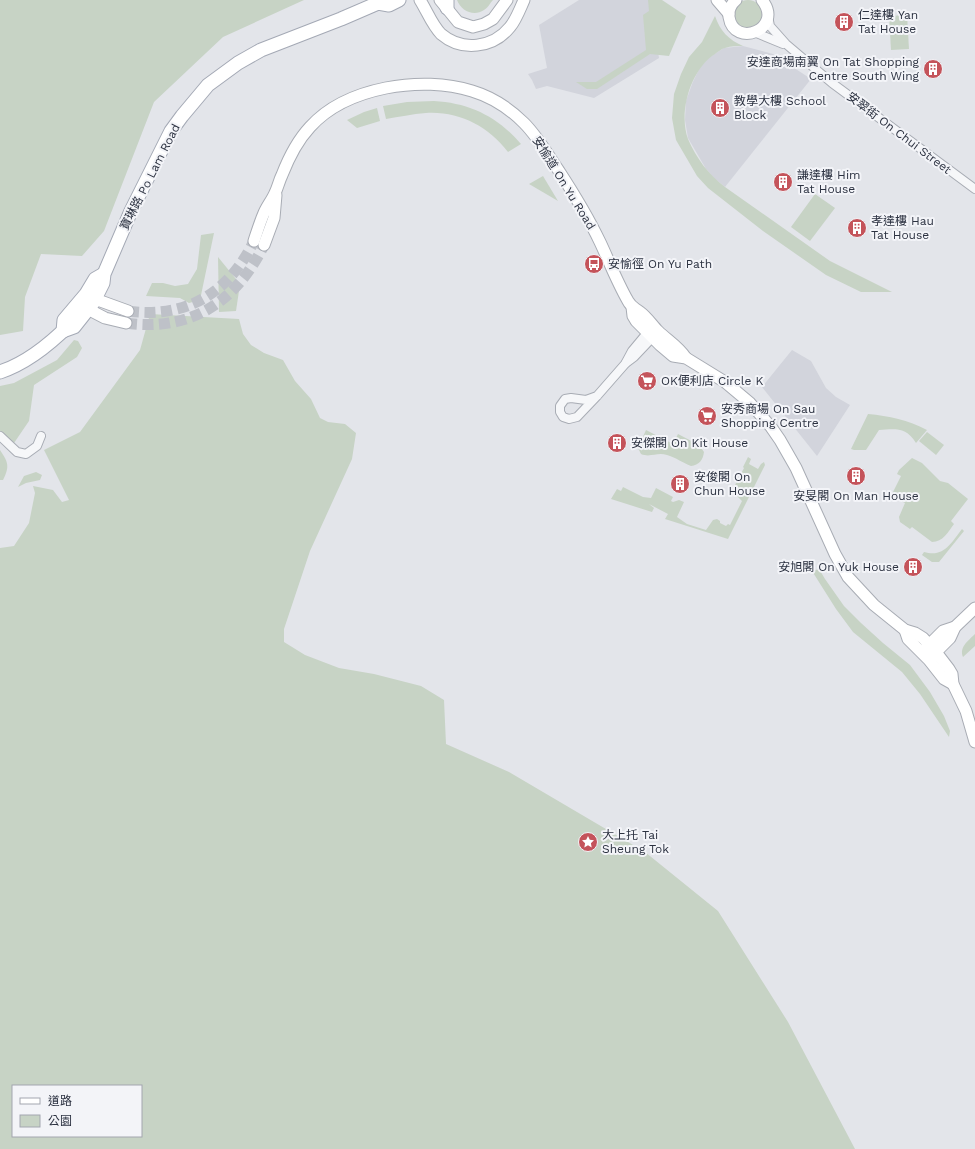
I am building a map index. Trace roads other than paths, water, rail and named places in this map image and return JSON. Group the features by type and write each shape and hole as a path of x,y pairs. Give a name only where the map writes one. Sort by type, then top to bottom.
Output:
{"main road":[{"name":"寶琳路 Po Lam Road","path":"90,304 103,283 104,274 131,211 171,131 208,85 238,63 261,50 341,19 379,2 389,5 398,0"},
{"name":"寶琳路 Po Lam Road","path":"90,304 96,279 104,274"},
{"path":"0,372 29,358 53,340 90,304"}],"street":[{"path":"420,0 434,26 442,34 456,42 472,46 484,44 503,34 511,26 524,0"},
{"path":"445,3 458,22 467,26 479,26 492,19 507,0"},
{"path":"716,0 729,14"},
{"path":"736,0 730,7 729,14 731,22 738,30 747,34 764,26 765,9 774,0"},
{"name":"安翠街 On Chui Street","path":"765,9 770,26 786,44 832,83 975,189"},
{"name":"安翠街 On Chui Street","path":"754,32 786,44"},
{"name":"安愉道 On Yu Road","path":"254,241 264,213 276,192 285,166 302,136 318,118 343,102 376,91 407,86 447,86 484,95 506,108 533,134 551,159 584,212 599,240 622,290 632,307 633,316 652,332 673,356 686,358 716,376 738,392 771,427 794,463 835,554 845,571 865,597 905,630 915,632 929,652 952,674 953,684 966,711 975,742"},
{"name":"安愉道 On Yu Road","path":"264,245 274,218 276,192"},
{"path":"90,304 128,311"},
{"path":"90,304 105,318 126,323"},
{"path":"596,396 586,400 571,398 565,399 561,403 560,409 562,415 566,419 572,420 580,415 625,364 634,357 652,332"},
{"path":"577,399 581,405 580,415"},
{"path":"0,436 20,454 26,454 37,446 41,436"},
{"path":"929,652 950,638 955,627 975,608"}],"tunnel":[{"path":"128,311 169,311 187,306 203,298 218,288 232,275 244,259 254,241"},
{"path":"126,323 149,325 171,323 191,317 209,309 225,297 240,282 253,265 264,245"}],"place":[{"name":"仁達樓 Yan Tat House","path":"844,22"},
{"name":"安達商場南翼 On Tat Shopping Centre South Wing","path":"933,69"},
{"name":"教學大樓 School Block","path":"720,108"},
{"name":"謙達樓 Him Tat House","path":"783,182"},
{"name":"孝達樓 Hau Tat House","path":"857,228"},
{"name":"安愉徑 On Yu Path","path":"594,264"},
{"name":"OK便利店 Circle K","path":"647,381"},
{"name":"安秀商場 On Sau Shopping Centre","path":"707,416"},
{"name":"安傑閣 On Kit House","path":"617,443"},
{"name":"安旻閣 On Man House","path":"856,476"},
{"name":"安俊閣 On Chun House","path":"680,484"},
{"name":"安旭閣 On Yuk House","path":"913,567"},
{"name":"大上托 Tai Sheung Tok","path":"588,842"}]}
